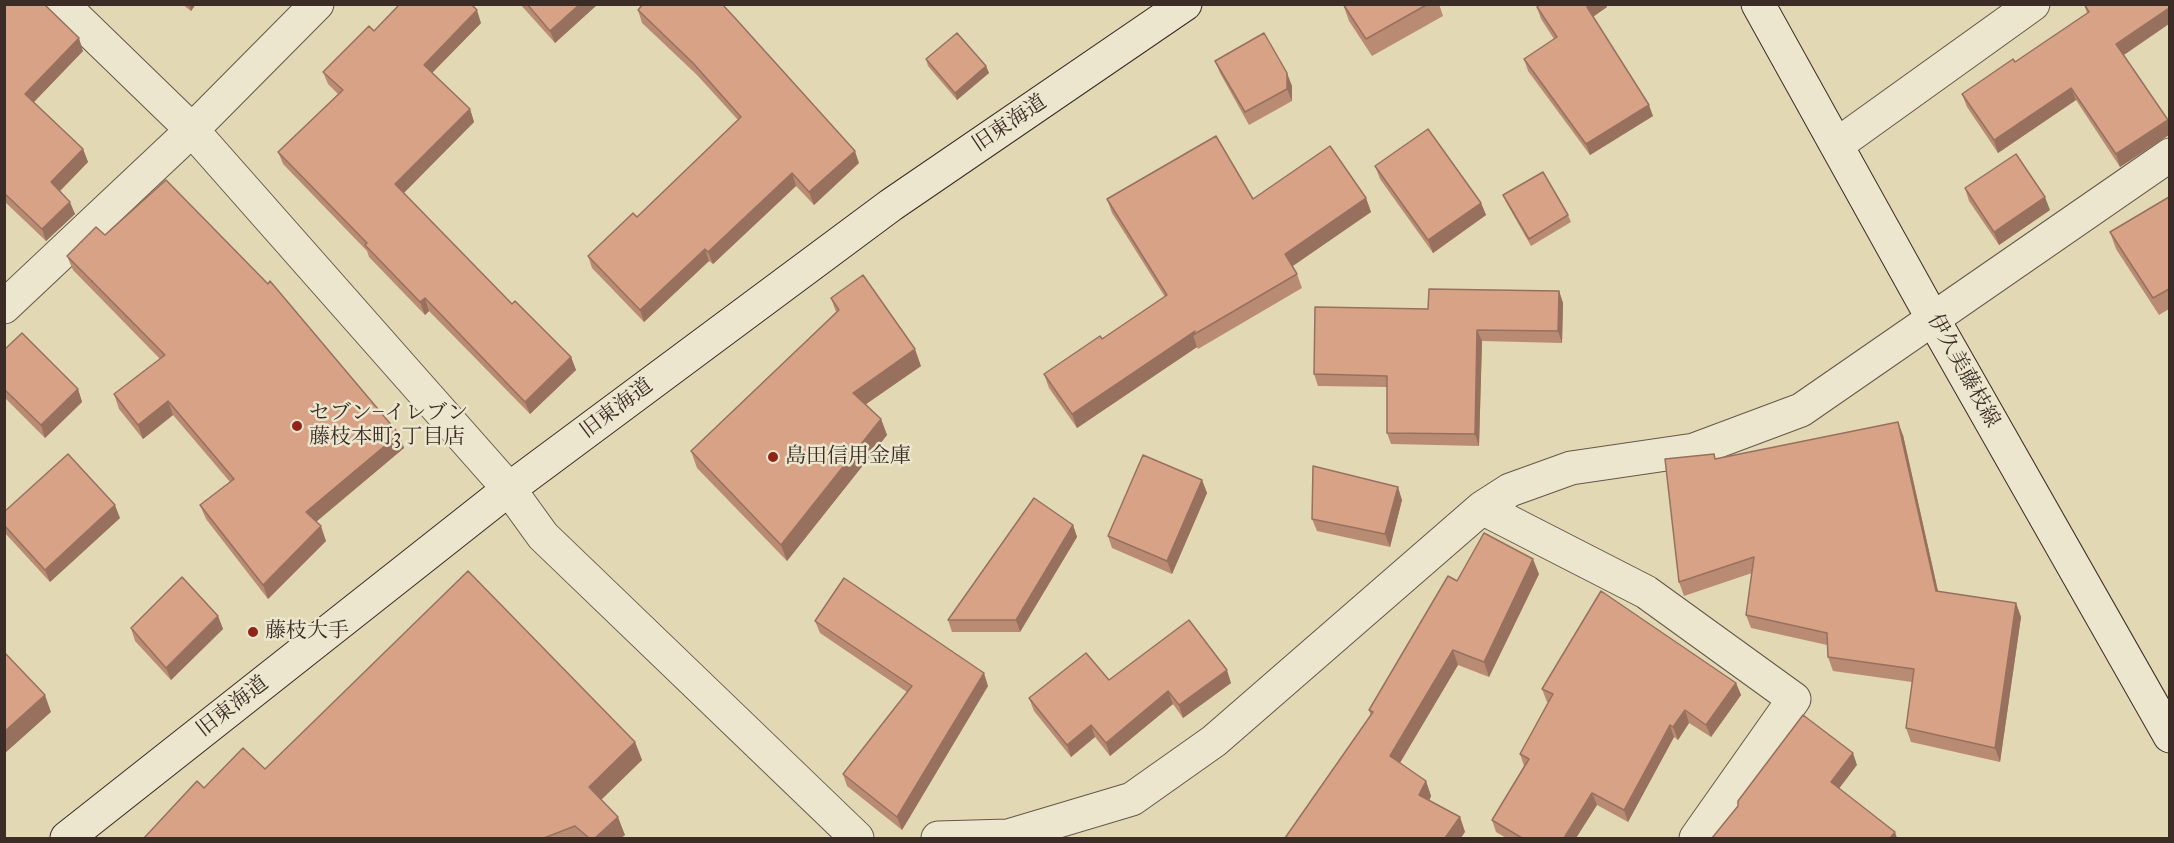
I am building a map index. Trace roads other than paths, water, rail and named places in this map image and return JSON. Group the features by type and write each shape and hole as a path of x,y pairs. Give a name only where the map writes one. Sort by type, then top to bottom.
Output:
{"street":[{"path":"62,4 192,129 509,489 543,536 857,838"},
{"path":"4,307 192,129 317,4"},
{"name":"旧東海道","path":"67,838 509,489 891,205 1185,4"},
{"name":"伊久美藤枝線","path":"1758,4 2169,736"},
{"path":"1838,144 2033,4"},
{"path":"938,838 1008,836 1132,800 1214,741 1482,508 1510,490 1570,468 1694,450 1801,410 2169,155"},
{"path":"1482,508 1646,592 1794,699 1696,838"}],"place":[{"name":"セブン−イレブン 藤枝本町3丁目店","path":"297,426"},
{"name":"島田信用金庫","path":"773,457"},
{"name":"藤枝大手","path":"253,632"}]}
